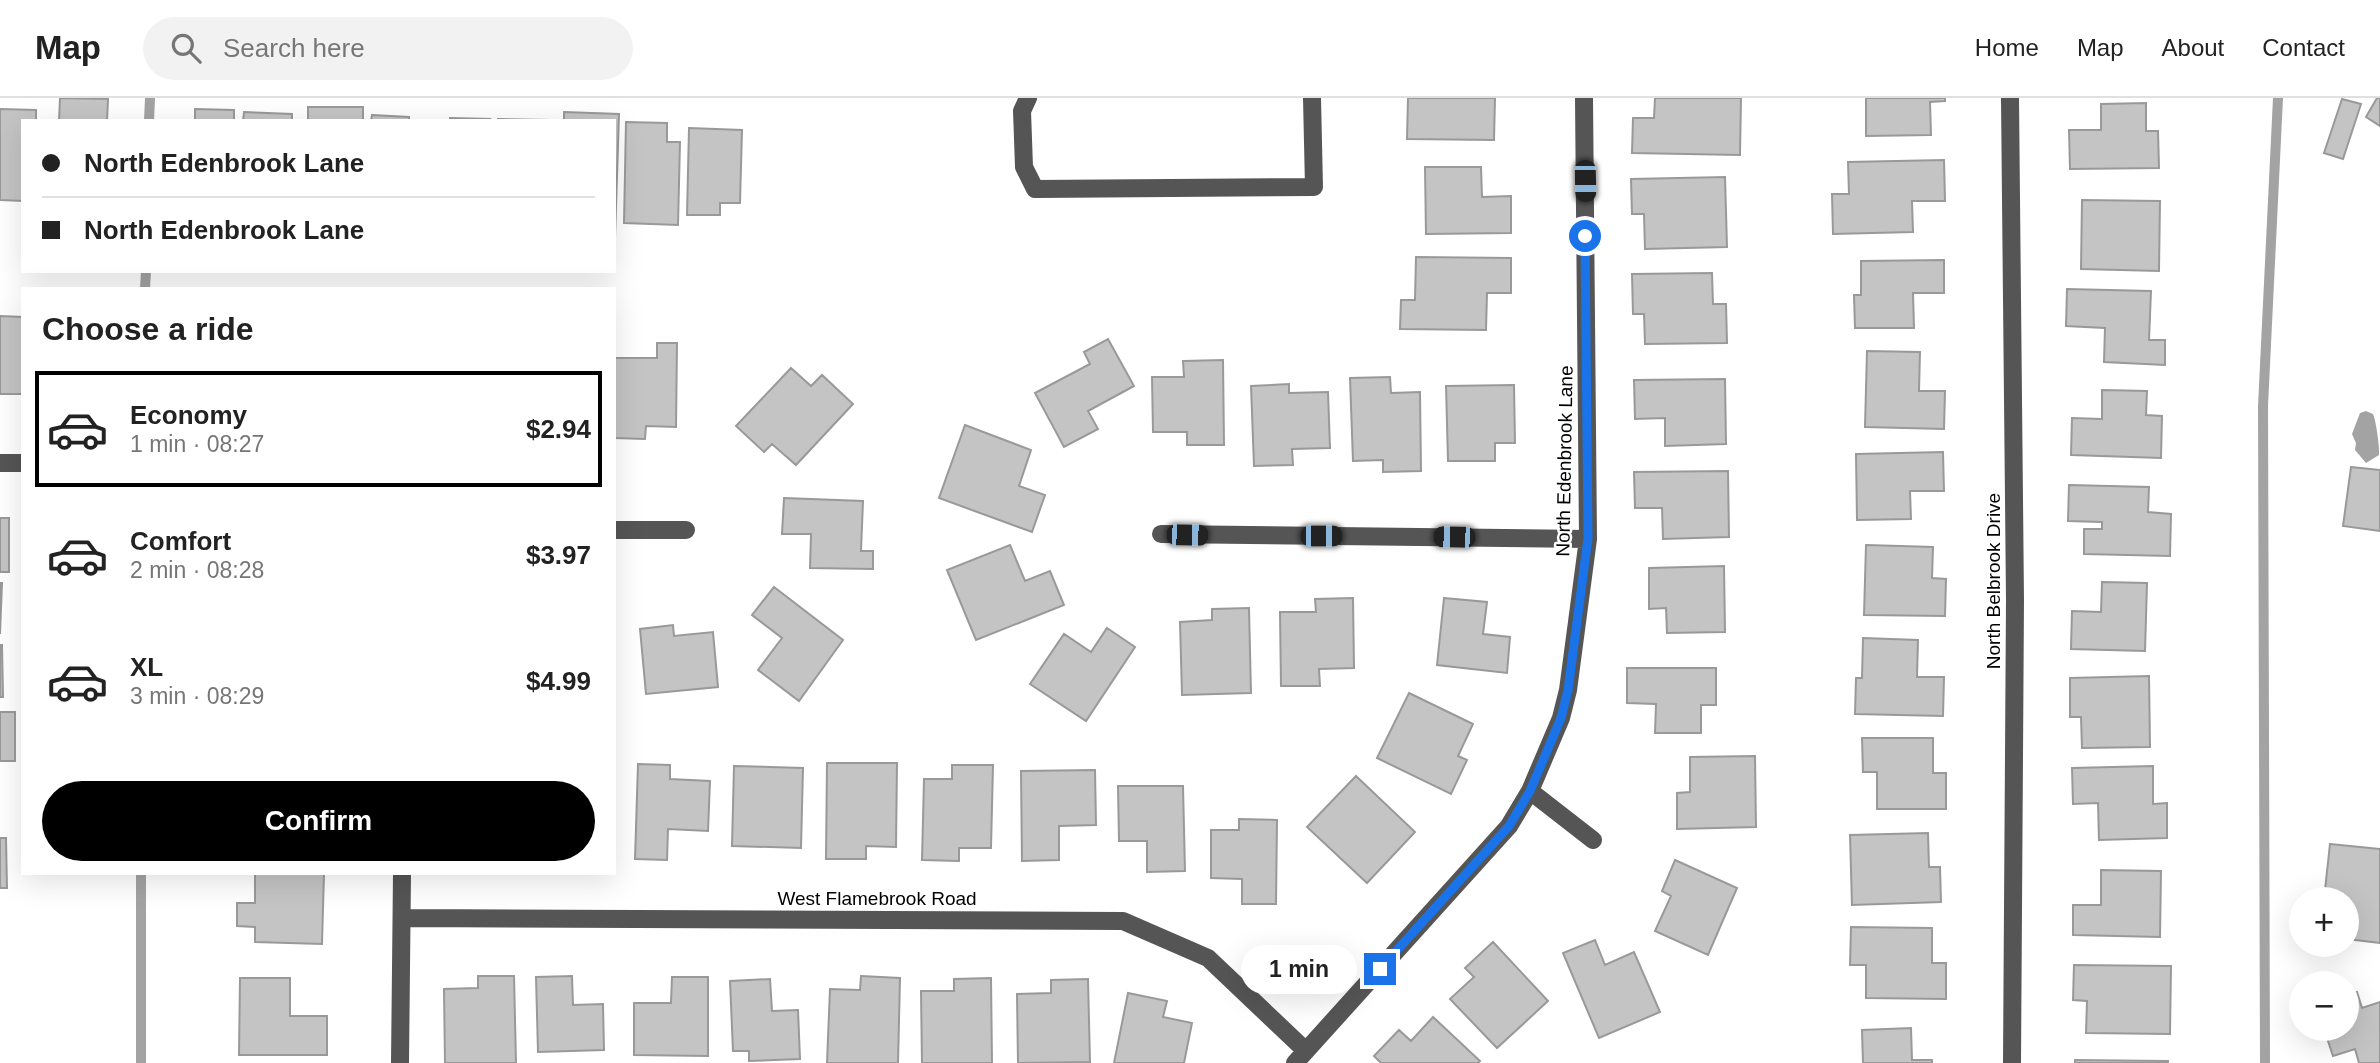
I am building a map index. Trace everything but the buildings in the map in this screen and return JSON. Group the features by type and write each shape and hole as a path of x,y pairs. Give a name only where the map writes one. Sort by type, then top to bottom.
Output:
{"street":[{"path":"1028,98 1022,111 1024,167 1035,189 1314,187 1312,98"},
{"name":"North Edenbrook Lane","path":"1301,1057 1509,826 1530,791 1561,718 1568,690 1588,538 1584,98"},
{"name":"North Belbrook Drive","path":"2010,98 2015,600 2012,1063"},
{"path":"0,463 21,463"},
{"path":"616,530 686,530"},
{"path":"1161,534 1588,538"},
{"path":"1530,791 1593,840"},
{"path":"400,1063 402,875"},
{"name":"West Flamebrook Road","path":"402,918 1123,921 1208,958 1301,1057"}],"shaded area":[{"path":"2366,411 2374,417 2379,455 2366,463 2355,450 2356,443 2352,434 2360,413"}],"waterway":[{"path":"149,119 150,98"},
{"path":"2265,1063 2263,406 2278,98"},
{"path":"145,287 146,273"},
{"path":"141,875 141,1063"}],"route":[{"path":"1380,969 1509,826 1530,791 1561,718 1568,690 1588,538 1585,236"}]}
